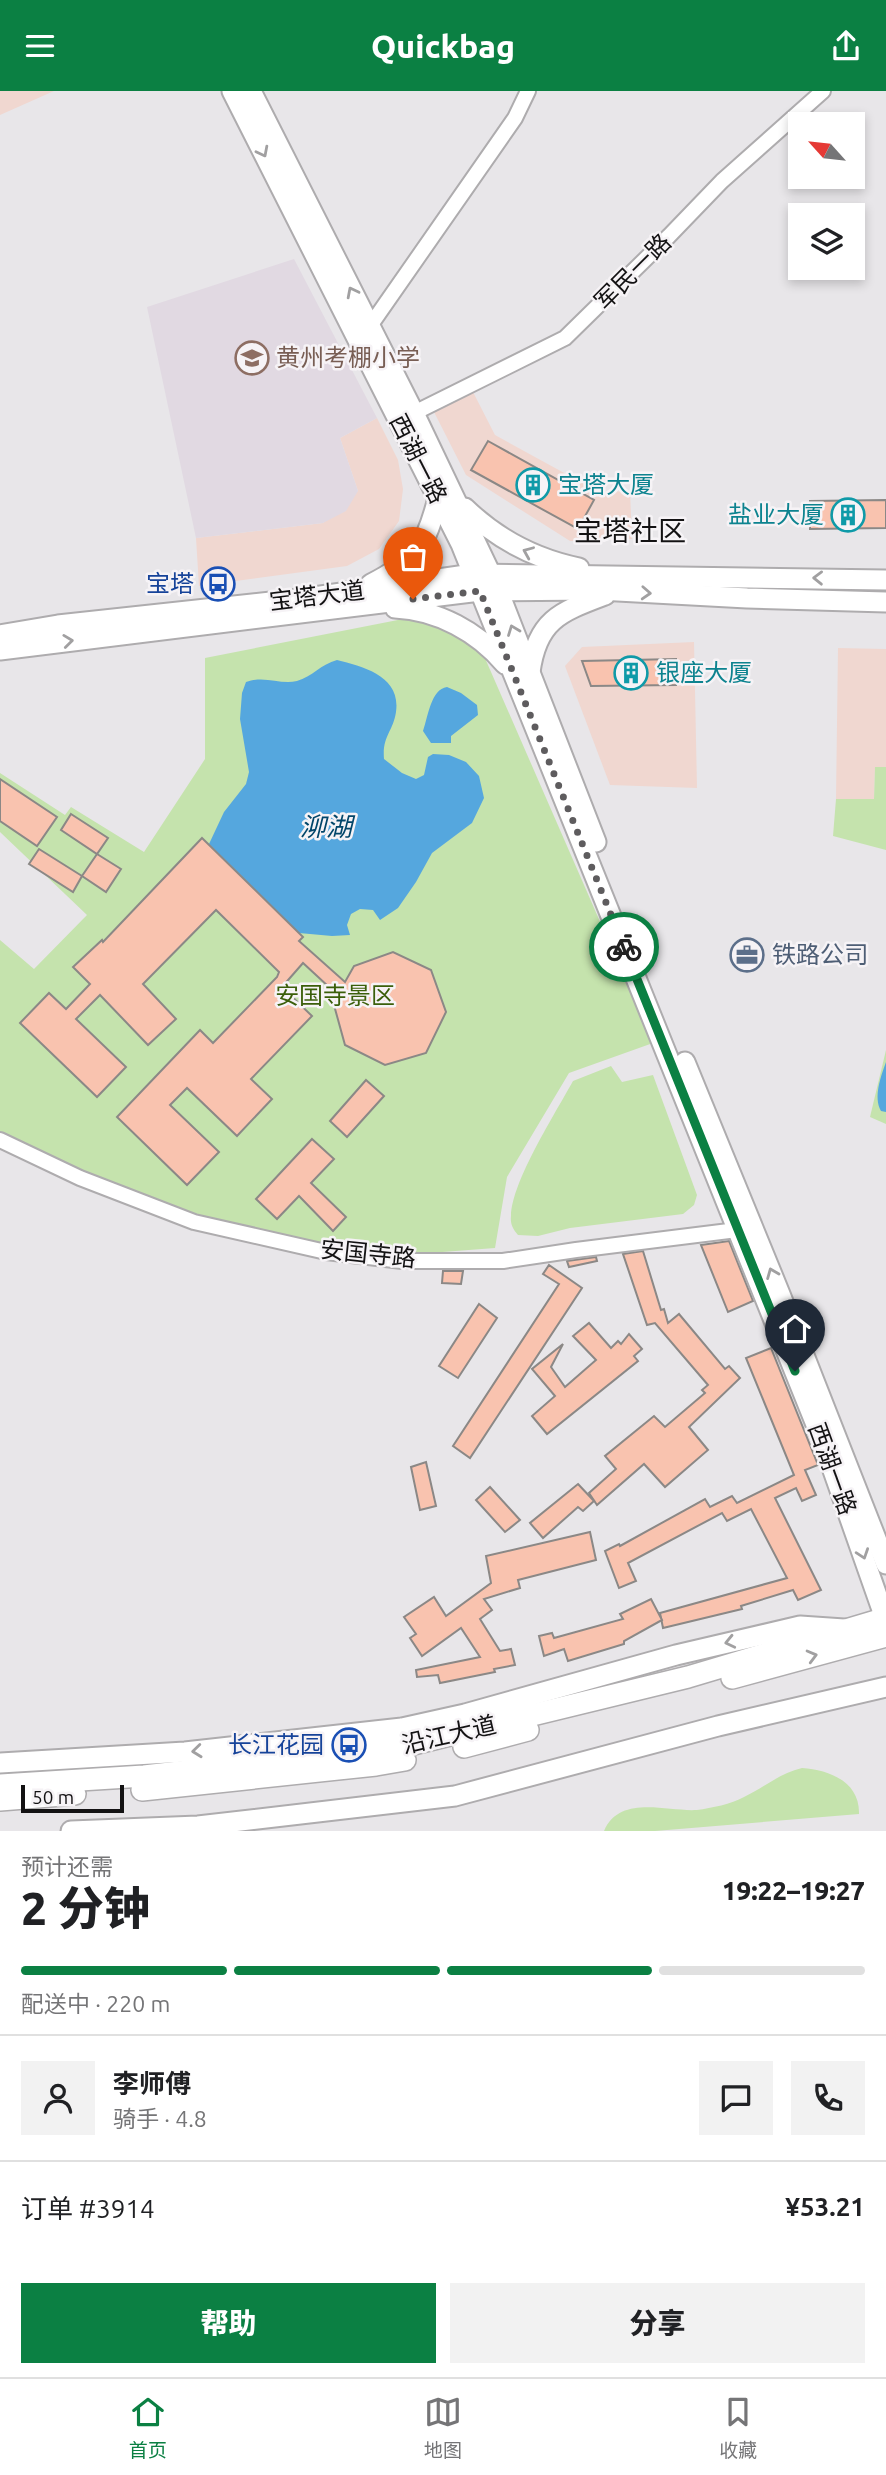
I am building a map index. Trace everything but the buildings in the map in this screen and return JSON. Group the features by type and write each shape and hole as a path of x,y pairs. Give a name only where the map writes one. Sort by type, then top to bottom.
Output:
{"main road":[{"name":"西湖一路","path":"232,91 446,498 486,583 522,675 621,904 746,1229 886,1619"},
{"name":"西湖一路","path":"251,91 414,413 446,498"},
{"path":"356,599 416,553 446,498 524,551 617,584"},
{"name":"宝塔大道","path":"0,650 486,583 886,580"},
{"path":"356,599 432,614 466,629 522,675 545,627 570,608 617,584"},
{"name":"宝塔大道","path":"617,584 886,602"},
{"name":"宝塔大道","path":"0,635 58,625 356,599"},
{"name":"西湖一路","path":"746,1229 886,1565"},
{"name":"沿江大道","path":"0,1785 144,1776 401,1748 688,1677 886,1619"},
{"path":"0,1763 185,1752 402,1728 478,1711 663,1659 800,1626 845,1630"},
{"name":"沿江大道","path":"0,1800 189,1786 376,1765 493,1740 886,1636"},
{"path":"71,1831 198,1826 455,1796 718,1726 886,1687"}],"street":[{"path":"370,325 515,118 527,91"},
{"name":"军民一路","path":"414,413 565,338 722,181 824,91"},
{"name":"安国寺路","path":"0,1140 80,1178 194,1222 327,1252 402,1261 503,1261 576,1249 746,1229"}],"shaded area":[{"path":"0,91 54,91 0,115"},
{"name":"黄州考棚小学","path":"294,259 377,418 340,438 358,491 346,511 323,523 196,538 147,307"},
{"path":"473,392 495,435 599,492 630,491 632,539 570,541 466,475 434,412"},
{"path":"377,418 398,460 403,489 399,521 379,549 347,566 199,586 196,538 323,523 358,491 340,438"},
{"path":"694,642 697,788 610,785 565,666 582,647"},
{"path":"838,648 886,649 886,767 875,767 874,799 836,799"}],"green space":[{"name":"安国寺景区","path":"408,618 451,629 481,649 653,1043 569,1073 507,1177 495,1248 403,1255 325,1245 194,1214 81,1172 0,1134 0,940 34,969 87,915 0,832 0,773 65,815 71,807 144,852 205,759 205,658"},
{"path":"875,767 886,767 886,850 833,836 836,799 874,799"},
{"path":"886,1050 886,1124 870,1117"},
{"path":"611,1066 622,1082 653,1075 697,1195 694,1205 683,1214 570,1228 538,1236 518,1235 511,1221 513,1202 526,1167 546,1129 573,1081"},
{"path":"802,1768 833,1775 849,1786 858,1803 859,1814 655,1831 604,1831 611,1820 621,1812 645,1807 697,1810 721,1805"}],"water":[{"name":"泖湖","path":"337,660 369,670 387,682 393,690 396,712 386,739 384,759 402,773 416,779 424,775 428,757 433,754 449,755 466,762 479,776 484,798 472,823 432,853 398,908 380,920 373,910 360,909 351,914 347,925 350,935 332,936 299,933 209,844 224,812 246,784 249,772 240,719 242,693 246,682 260,679 297,681"},
{"path":"447,687 477,705 478,715 451,736 451,743 431,743 423,731 434,698"},
{"path":"886,1062 886,1112 881,1111 878,1099"}],"way so far":[{"path":"413,599 480,591 624,947"}],"place":[{"name":"黄州考棚小学","path":"252,358"},
{"name":"宝塔大厦","path":"533,485"},
{"name":"盐业大厦","path":"848,515"},
{"name":"宝塔","path":"218,584"},
{"name":"银座大厦","path":"631,673"},
{"name":"铁路公司","path":"747,955"},
{"name":"长江花园","path":"349,1745"}],"district":[{"name":"宝塔社区","path":"630,531"}],"route":[{"path":"624,947 795,1371"}]}
